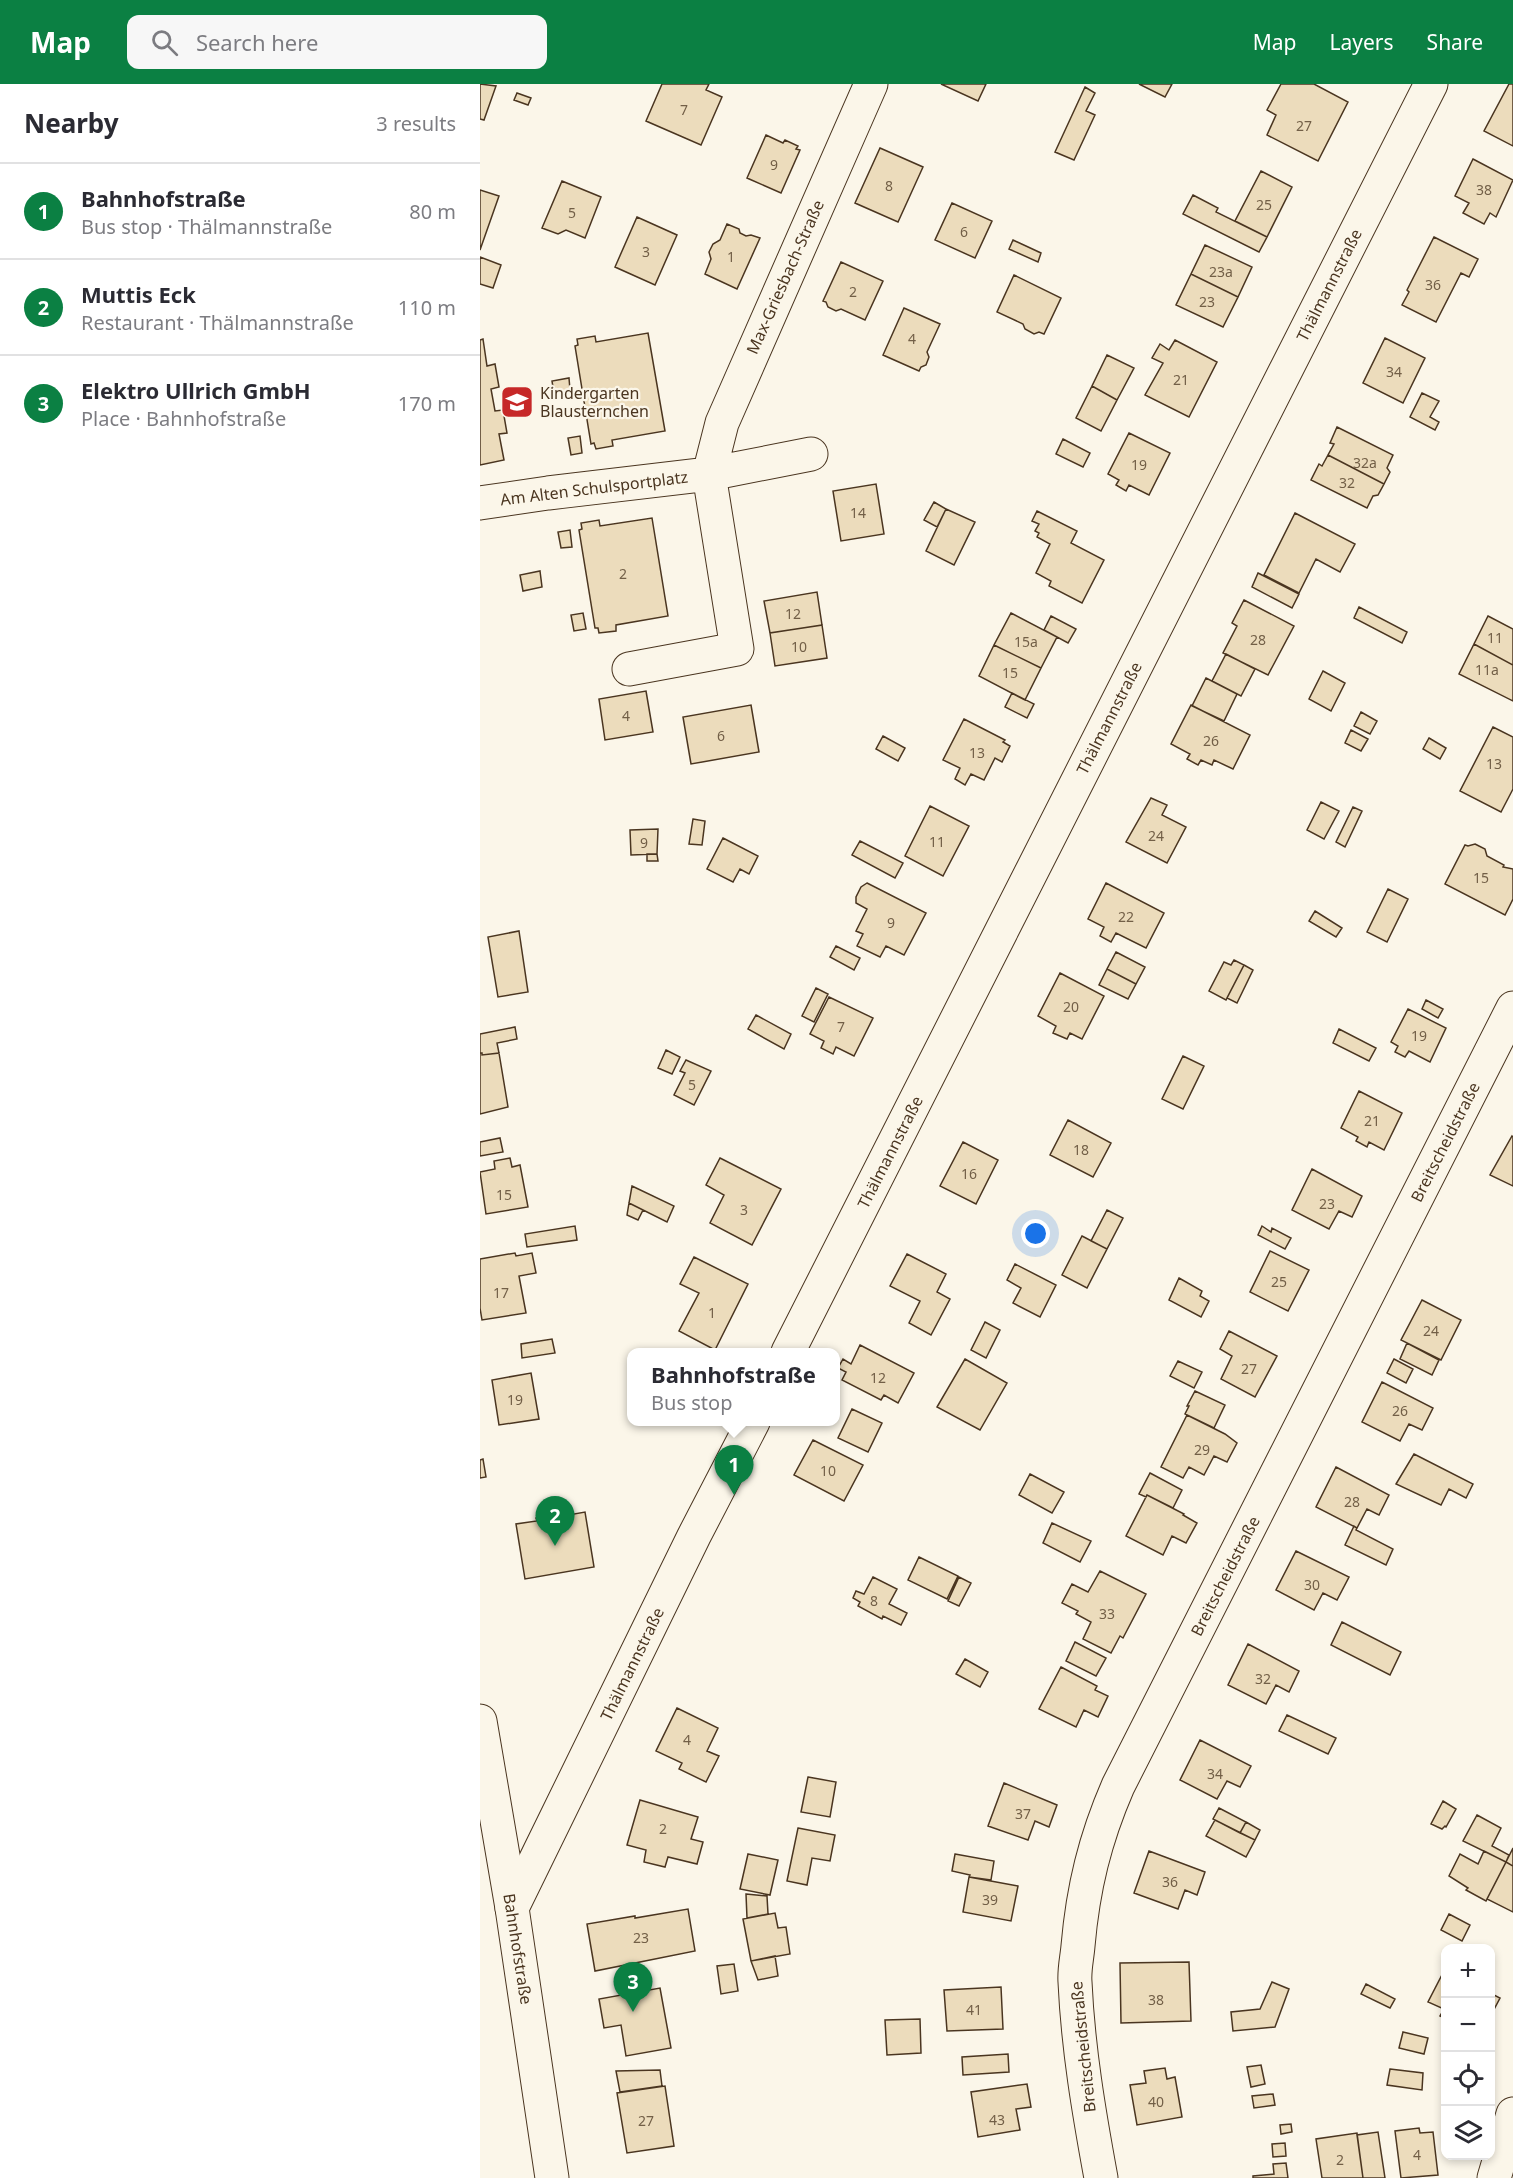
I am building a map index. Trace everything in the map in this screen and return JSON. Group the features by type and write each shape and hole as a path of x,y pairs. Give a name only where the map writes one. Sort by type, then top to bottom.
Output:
{"street":[{"name":"Max-Griesbach-Straße","path":"709,474 722,423 871,84"},
{"name":"Thälmannstraße","path":"791,1348 1431,84"},
{"name":"Am Alten Schulsportplatz","path":"480,503 709,474 811,454"},
{"name":"Am Alten Schulsportplatz","path":"629,669 737,649 709,474"},
{"name":"Breitscheidstraße","path":"1101,2178 1086,2094 1074,1980 1080,1918 1090,1866 1102,1824 1118,1786 1513,1008"},
{"name":"Thälmannstraße","path":"512,1908 694,1536 751,1426"},
{"name":"Bahnhofstraße","path":"480,1721 512,1908 552,2178"},
{"path":"1494,2178 1513,2114"}],"building":[{"path":"480,84 496,86 484,120 480,119"},
{"path":"662,84 709,84 706,90 722,97 701,145 646,121"},
{"path":"941,84 986,84 978,101"},
{"path":"1139,84 1172,84 1165,97"},
{"path":"1281,84 1314,84 1348,102 1318,161 1267,135 1276,115 1267,110"},
{"path":"1509,84 1513,84 1513,146 1484,131"},
{"path":"1085,87 1095,93 1086,111 1095,115 1074,160 1055,152"},
{"path":"517,93 531,98 528,105 514,100"},
{"path":"766,135 783,143 785,140 798,146 796,149 800,150 781,193 747,178"},
{"path":"880,148 923,167 898,222 855,203"},
{"path":"1473,159 1513,180 1496,217 1490,213 1484,224 1463,213 1469,203 1455,196"},
{"path":"1261,171 1292,187 1267,237 1235,221"},
{"path":"562,181 601,197 585,238 566,230 558,234 542,228"},
{"path":"480,190 499,196 480,250"},
{"path":"1193,195 1218,208 1216,212 1267,237 1259,252 1183,214"},
{"path":"952,203 992,221 975,258 935,240"},
{"path":"637,217 677,235 655,285 615,267"},
{"path":"727,224 739,229 740,233 746,236 760,238 737,289 705,274 711,259 709,252 713,244 720,240"},
{"path":"1434,237 1478,259 1469,277 1461,273 1436,322 1402,305 1409,292 1407,290"},
{"path":"1013,240 1041,253 1038,262 1009,249"},
{"path":"1205,245 1252,267 1238,297 1191,274"},
{"path":"480,257 501,265 493,288 480,284"},
{"path":"841,262 883,281 865,320 841,309 836,311 823,301"},
{"path":"1191,274 1238,297 1223,327 1176,305"},
{"path":"1014,275 1061,298 1044,334 1039,332 1034,334 1025,329 1023,324 997,312"},
{"path":"904,308 940,324 927,352 929,357 926,365 919,371 883,355"},
{"path":"648,333 665,431 612,440 613,446 596,449 594,443 591,444 575,346 578,345 577,339 595,336 596,342"},
{"path":"1385,338 1425,358 1403,403 1363,383"},
{"path":"483,339 487,366 495,364 499,387 491,389 495,411 503,410 507,433 499,434 504,460 480,465 480,340"},
{"path":"1175,340 1217,362 1189,417 1145,395 1163,363 1152,358 1160,344 1169,350"},
{"path":"1107,355 1134,368 1117,400 1092,386"},
{"path":"569,378 570,390 554,393 552,381"},
{"path":"1092,386 1117,400 1101,431 1076,418"},
{"path":"1422,393 1439,401 1430,417 1439,422 1435,430 1410,417"},
{"path":"1337,427 1393,455 1387,468 1390,472 1384,484 1328,455 1334,444 1330,443"},
{"path":"1129,433 1170,453 1149,495 1129,485 1126,491 1116,485 1119,480 1108,474"},
{"path":"580,436 582,453 571,455 568,438"},
{"path":"1063,439 1090,453 1083,467 1056,454"},
{"path":"1328,455 1384,484 1378,495 1373,496 1367,508 1311,480 1319,464 1322,466"},
{"path":"876,484 884,534 841,541 833,491"},
{"path":"934,502 946,509 937,527 924,520"},
{"path":"946,509 975,522 954,565 926,551"},
{"path":"1037,511 1077,531 1071,543 1104,560 1082,603 1049,586 1051,581 1036,573 1050,544 1037,537 1039,533 1035,531 1039,524 1032,521"},
{"path":"1295,513 1355,544 1340,572 1316,559 1299,593 1264,575"},
{"path":"652,518 668,616 616,625 616,631 599,633 598,628 595,628 579,530 582,529 581,523 599,520 600,526"},
{"path":"570,530 572,547 561,548 558,532"},
{"path":"540,571 542,587 523,591 520,575"},
{"path":"1258,573 1299,594 1292,608 1252,587"},
{"path":"817,592 822,625 770,633 764,601"},
{"path":"1244,600 1294,626 1268,675 1223,653 1237,626 1232,623"},
{"path":"1359,607 1407,632 1402,643 1354,618"},
{"path":"583,613 586,629 574,631 571,615"},
{"path":"1011,613 1057,637 1041,668 994,645"},
{"path":"1051,616 1076,629 1068,643 1044,630"},
{"path":"1488,616 1513,629 1513,665 1474,644"},
{"path":"822,625 827,658 775,666 770,633"},
{"path":"1474,644 1513,665 1513,701 1459,674"},
{"path":"994,645 1041,668 1025,700 979,676"},
{"path":"1226,654 1255,669 1241,696 1212,681"},
{"path":"1323,671 1345,683 1331,711 1309,699"},
{"path":"1206,678 1237,694 1224,721 1192,706"},
{"path":"646,691 653,732 605,740 599,699"},
{"path":"1012,693 1034,704 1027,718 1005,707"},
{"path":"751,705 759,752 691,764 683,717"},
{"path":"1191,705 1250,735 1233,769 1214,760 1212,765 1201,760 1198,765 1187,759 1190,754 1171,744"},
{"path":"1361,712 1377,721 1370,734 1354,726"},
{"path":"964,719 1005,740 1003,742 1010,746 1002,762 995,758 984,780 971,774 965,785 955,779 960,768 943,760"},
{"path":"1493,727 1513,737 1513,789 1501,812 1460,791"},
{"path":"1351,730 1368,739 1361,751 1345,743"},
{"path":"883,736 905,748 898,761 876,749"},
{"path":"1429,738 1446,748 1440,759 1423,749"},
{"path":"1151,798 1167,805 1162,815 1186,827 1167,863 1126,842"},
{"path":"1321,802 1339,811 1324,839 1307,830"},
{"path":"930,806 969,826 943,876 905,856"},
{"path":"1353,807 1362,811 1345,847 1336,842"},
{"path":"693,819 705,821 702,845 689,844"},
{"path":"658,829 657,854 631,855 630,830"},
{"path":"723,838 758,856 749,874 740,869 733,882 707,869"},
{"path":"860,841 903,863 895,878 852,855"},
{"path":"1475,844 1485,849 1487,856 1504,865 1503,867 1513,869 1513,899 1505,915 1445,884 1465,845"},
{"path":"647,854 657,854 658,861 647,861"},
{"path":"867,883 926,913 904,955 886,946 880,957 857,946 863,934 856,931 867,909 856,903 856,897 861,887"},
{"path":"1106,883 1164,913 1146,948 1116,933 1111,942 1100,936 1104,927 1088,919"},
{"path":"1388,889 1408,899 1387,942 1367,932"},
{"path":"1315,911 1342,928 1336,937 1309,921"},
{"path":"519,931 528,992 498,997 488,937"},
{"path":"836,946 860,958 854,970 830,957"},
{"path":"1116,952 1145,967 1136,984 1107,969"},
{"path":"1234,960 1244,965 1226,1000 1209,991 1224,962 1231,965"},
{"path":"1244,965 1253,970 1237,1003 1227,998"},
{"path":"1107,969 1136,984 1128,999 1099,985"},
{"path":"1060,973 1104,996 1082,1039 1070,1033 1067,1039 1053,1033 1056,1026 1038,1016"},
{"path":"816,988 828,994 814,1022 802,1016"},
{"path":"829,997 873,1018 854,1056 836,1047 833,1054 821,1048 824,1041 810,1034"},
{"path":"1426,1000 1443,1009 1438,1018 1422,1009"},
{"path":"1408,1009 1446,1028 1430,1062 1409,1051 1405,1057 1395,1052 1398,1046 1391,1042"},
{"path":"756,1015 791,1034 784,1049 748,1029"},
{"path":"515,1027 517,1039 497,1043 499,1053 482,1055 480,1053 480,1034"},
{"path":"1339,1029 1376,1048 1369,1061 1333,1043"},
{"path":"666,1050 680,1057 672,1074 658,1068"},
{"path":"480,1053 482,1055 499,1053 508,1107 480,1114"},
{"path":"1183,1056 1204,1066 1183,1109 1162,1099"},
{"path":"686,1060 711,1071 694,1105 674,1095 685,1073 680,1071"},
{"path":"1359,1091 1402,1113 1384,1150 1369,1142 1367,1147 1356,1141 1358,1137 1341,1128"},
{"path":"1068,1120 1111,1143 1093,1177 1050,1155"},
{"path":"1513,1137 1513,1186 1490,1175"},
{"path":"500,1138 503,1152 480,1156 480,1142"},
{"path":"963,1142 998,1160 976,1204 940,1186"},
{"path":"510,1158 512,1167 520,1165 528,1207 486,1214 480,1172 495,1169 494,1161"},
{"path":"720,1158 781,1189 752,1245 710,1223 724,1195 706,1185"},
{"path":"1312,1169 1362,1196 1352,1217 1339,1211 1329,1229 1292,1210"},
{"path":"632,1186 674,1206 667,1222 629,1203"},
{"path":"629,1203 643,1210 638,1220 627,1215"},
{"path":"1107,1210 1123,1218 1107,1249 1091,1241"},
{"path":"575,1226 577,1240 527,1247 525,1234"},
{"path":"1262,1226 1271,1232 1272,1228 1291,1238 1285,1249 1258,1235"},
{"path":"1082,1236 1107,1249 1087,1288 1062,1275"},
{"path":"1270,1251 1309,1270 1288,1311 1250,1292"},
{"path":"515,1253 516,1256 532,1253 536,1273 519,1276 526,1313 482,1320 480,1259"},
{"path":"907,1254 946,1274 937,1292 950,1299 931,1335 909,1323 920,1301 890,1286"},
{"path":"694,1257 748,1284 716,1348 711,1348 679,1331 699,1293 680,1284"},
{"path":"1015,1264 1056,1285 1040,1317 1013,1303 1021,1288 1007,1280"},
{"path":"1179,1278 1202,1291 1200,1296 1209,1301 1201,1317 1169,1300"},
{"path":"1422,1300 1461,1320 1441,1360 1401,1340"},
{"path":"985,1322 1000,1330 986,1358 971,1350"},
{"path":"1229,1331 1277,1356 1255,1397 1221,1379 1232,1356 1220,1349"},
{"path":"552,1339 555,1353 522,1358 521,1344"},
{"path":"1407,1343 1439,1360 1432,1375 1400,1359"},
{"path":"860,1345 914,1373 898,1403 884,1395 881,1400 842,1380 846,1372 840,1369 843,1359 851,1364"},
{"path":"965,1359 1007,1383 980,1430 937,1407"},
{"path":"1394,1359 1413,1369 1406,1383 1387,1373"},
{"path":"1178,1361 1202,1372 1194,1388 1170,1376"},
{"path":"531,1373 539,1419 499,1425 492,1380"},
{"path":"1382,1382 1433,1408 1422,1430 1409,1424 1400,1441 1362,1422"},
{"path":"1195,1391 1225,1405 1214,1428 1185,1414"},
{"path":"852,1409 882,1423 868,1452 838,1438"},
{"path":"1187,1415 1225,1434 1237,1443 1227,1462 1214,1456 1204,1475 1189,1467 1183,1478 1161,1467"},
{"path":"813,1440 863,1465 844,1501 794,1475"},
{"path":"1414,1454 1473,1484 1466,1498 1449,1489 1441,1505 1396,1484"},
{"path":"483,1459 486,1477 480,1478 480,1460"},
{"path":"1336,1467 1389,1495 1379,1515 1367,1509 1357,1528 1316,1507"},
{"path":"1150,1473 1182,1490 1173,1508 1147,1495 1146,1497 1139,1494"},
{"path":"1030,1474 1064,1492 1052,1513 1019,1495"},
{"path":"1147,1495 1197,1523 1186,1543 1172,1536 1163,1555 1126,1536"},
{"path":"585,1512 594,1567 525,1579 516,1524 537,1521 536,1518 551,1515 552,1518"},
{"path":"1052,1523 1091,1541 1080,1562 1043,1543"},
{"path":"1354,1526 1356,1530 1393,1549 1386,1565 1345,1545"},
{"path":"1296,1551 1349,1577 1337,1600 1323,1593 1314,1610 1276,1590"},
{"path":"919,1557 958,1576 947,1599 908,1580"},
{"path":"1100,1571 1146,1594 1123,1638 1120,1636 1111,1653 1083,1639 1091,1622 1076,1614 1078,1611 1062,1603 1072,1584 1088,1592"},
{"path":"873,1577 897,1589 889,1604 907,1613 901,1625 883,1616 882,1619 858,1606 860,1602 853,1598 856,1591 864,1594"},
{"path":"959,1577 971,1583 959,1606 948,1601"},
{"path":"1342,1622 1401,1652 1390,1675 1331,1645"},
{"path":"1075,1642 1106,1658 1096,1676 1066,1661"},
{"path":"1248,1644 1299,1671 1289,1692 1276,1685 1266,1704 1228,1685"},
{"path":"965,1659 988,1672 980,1687 956,1674"},
{"path":"1061,1667 1097,1686 1095,1690 1108,1696 1098,1717 1084,1710 1076,1727 1039,1709"},
{"path":"677,1708 718,1728 707,1751 719,1756 706,1782 679,1769 682,1763 656,1751"},
{"path":"1287,1715 1336,1738 1328,1754 1279,1731"},
{"path":"1200,1740 1251,1766 1240,1787 1227,1781 1217,1799 1180,1780"},
{"path":"808,1777 836,1782 830,1817 801,1812"},
{"path":"1004,1783 1057,1805 1049,1827 1035,1821 1028,1840 988,1826"},
{"path":"640,1800 698,1817 691,1839 703,1842 697,1864 668,1857 665,1867 644,1862 646,1850 627,1845"},
{"path":"1443,1801 1456,1809 1446,1827 1442,1829 1431,1824"},
{"path":"1219,1808 1246,1822 1240,1833 1213,1819"},
{"path":"1477,1815 1501,1828 1492,1846 1509,1855 1506,1862 1463,1841"},
{"path":"1215,1820 1255,1840 1246,1857 1206,1836"},
{"path":"1246,1822 1260,1830 1255,1840 1240,1833"},
{"path":"798,1828 835,1835 830,1861 812,1858 807,1885 787,1881"},
{"path":"1513,1848 1513,1866 1506,1862"},
{"path":"1149,1851 1205,1872 1197,1895 1185,1890 1178,1909 1134,1893"},
{"path":"1484,1851 1506,1862 1486,1901 1466,1890 1468,1888 1449,1876 1460,1854 1478,1864"},
{"path":"748,1854 778,1860 770,1895 740,1889"},
{"path":"955,1854 994,1861 991,1880 969,1877 970,1875 952,1871"},
{"path":"1506,1862 1513,1866 1513,1912 1487,1899"},
{"path":"969,1877 1018,1886 1011,1921 963,1912"},
{"path":"746,1894 767,1896 768,1914 747,1918"},
{"path":"688,1909 695,1951 595,1971 587,1924"},
{"path":"775,1913 778,1928 786,1927 790,1954 751,1961 743,1919"},
{"path":"1449,1914 1470,1925 1462,1941 1441,1930"},
{"path":"775,1956 778,1976 758,1980 751,1961"},
{"path":"1189,1962 1191,2021 1121,2023 1120,1963"},
{"path":"734,1964 738,1991 721,1994 717,1966"},
{"path":"1441,1977 1441,2008 1428,2002"},
{"path":"1272,1982 1289,1989 1275,2027 1233,2031 1231,2012 1260,2009"},
{"path":"1366,1984 1395,1999 1390,2008 1361,1994"},
{"path":"1001,1987 1003,2029 947,2031 944,1990"},
{"path":"660,1988 671,2048 626,2056 621,2025 604,2028 599,1999"},
{"path":"1495,1996 1500,1998 1495,2008"},
{"path":"920,2019 921,2053 887,2055 885,2020"},
{"path":"1403,2032 1428,2038 1424,2054 1399,2048"},
{"path":"1008,2054 1009,2072 963,2075 962,2057"},
{"path":"1261,2065 1265,2084 1251,2087 1247,2067"},
{"path":"1165,2068 1167,2079 1175,2077 1182,2117 1137,2125 1130,2085 1146,2083 1144,2071"},
{"path":"1390,2069 1423,2073 1422,2090 1387,2085"},
{"path":"660,2070 662,2086 620,2092 616,2071"},
{"path":"1027,2084 1031,2107 1016,2109 1020,2130 978,2137 971,2092"},
{"path":"665,2086 674,2146 627,2153 617,2093"},
{"path":"1273,2094 1275,2105 1254,2108 1252,2096"},
{"path":"1291,2124 1292,2132 1281,2134 1280,2125"},
{"path":"1419,2128 1420,2133 1433,2132 1438,2175 1401,2178 1395,2131"},
{"path":"1378,2132 1385,2178 1363,2178 1357,2135"},
{"path":"1357,2133 1363,2178 1322,2178 1316,2139"},
{"path":"1285,2143 1286,2156 1273,2157 1272,2144"},
{"path":"1286,2163 1288,2178 1253,2178 1253,2176 1274,2174 1273,2164"}],"place":[{"name":"Kindergarten Blausternchen","path":"517,402"},
{"name":"Bahnhofstraße","path":"734,1495"},
{"name":"Muttis Eck","path":"555,1546"},
{"name":"Elektro Ullrich GmbH","path":"633,2012"}]}
